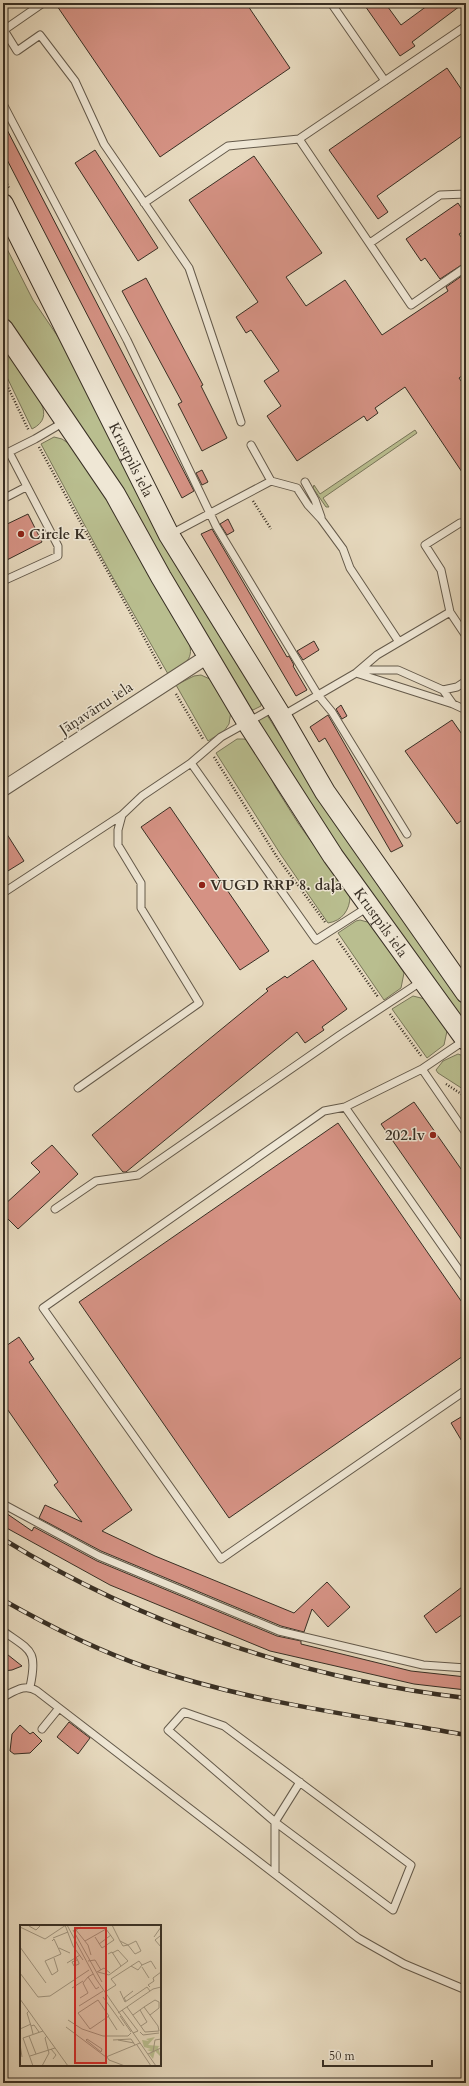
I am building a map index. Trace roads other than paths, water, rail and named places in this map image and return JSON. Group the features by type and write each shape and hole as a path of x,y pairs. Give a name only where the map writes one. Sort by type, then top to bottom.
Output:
{"main road":[{"name":"Krustpils iela","path":"6,197 67,331 169,535 278,712 325,792 465,990"},
{"path":"3,231 28,280 47,308 67,331"},
{"name":"Krustpils iela","path":"4,332 116,494 161,577 247,722 333,856 466,1040"}],"street":[{"name":"Jāņavārtu iela","path":"3,789 208,656"}],"lane":[{"path":"43,3 3,29 17,51 40,35 75,81 104,144 189,268 241,422"},
{"path":"331,3 385,81"},
{"path":"144,203 228,146 299,139 466,26"},
{"path":"3,104 127,340 211,512 216,526 318,696 336,717 407,834"},
{"path":"299,139 412,305 466,268"},
{"path":"370,243 440,196 466,194"},
{"path":"3,581 58,556 58,546 6,454 35,439 66,420"},
{"path":"251,446 271,481"},
{"path":"169,535 271,481 297,488 308,505 321,519 342,549 350,568 399,642"},
{"path":"305,482 315,500 321,519"},
{"path":"3,499 26,487"},
{"path":"460,523 425,545 441,570 450,612 466,636"},
{"path":"3,893 122,815 142,796 191,763 221,737 247,722 278,712 318,696 356,673 377,655 450,612"},
{"path":"356,673 365,670 398,670 443,690 453,704"},
{"path":"356,673 453,704 466,710"},
{"path":"443,690 457,687 466,681"},
{"path":"191,763 316,940 369,906"},
{"path":"78,1088 199,1003 141,908 141,883 118,845 118,830 122,815"},
{"path":"55,1209 96,1181 138,1175 340,1035 422,981"},
{"path":"466,1040 422,1069 345,1107 324,1111 43,1308 221,1559 466,1390"},
{"path":"422,1069 466,1133"},
{"path":"345,1107 466,1280"},
{"path":"3,1504 99,1556 279,1631 423,1665 466,1668"},
{"path":"3,1631 30,1650 32,1654 34,1668 30,1687"},
{"path":"3,1696 19,1688 30,1687 358,1938 404,1964 466,1990"},
{"path":"42,1728 59,1708"},
{"path":"184,1712 224,1726 300,1782 412,1865 393,1910 275,1822 168,1730 184,1712"},
{"path":"275,1874 275,1822 300,1782"}],"railway":[{"path":"3,1539 56,1570 111,1597 168,1622 226,1644 285,1662 345,1677 405,1689 466,1698"},
{"path":"3,1600 55,1628 91,1645 146,1667 185,1679 224,1690 304,1707 466,1735"}],"place":[{"name":"Circle K","path":"21,534"},
{"name":"VUGD RRP 8. daļa","path":"202,885"},
{"name":"202.lv","path":"433,1135"}]}
